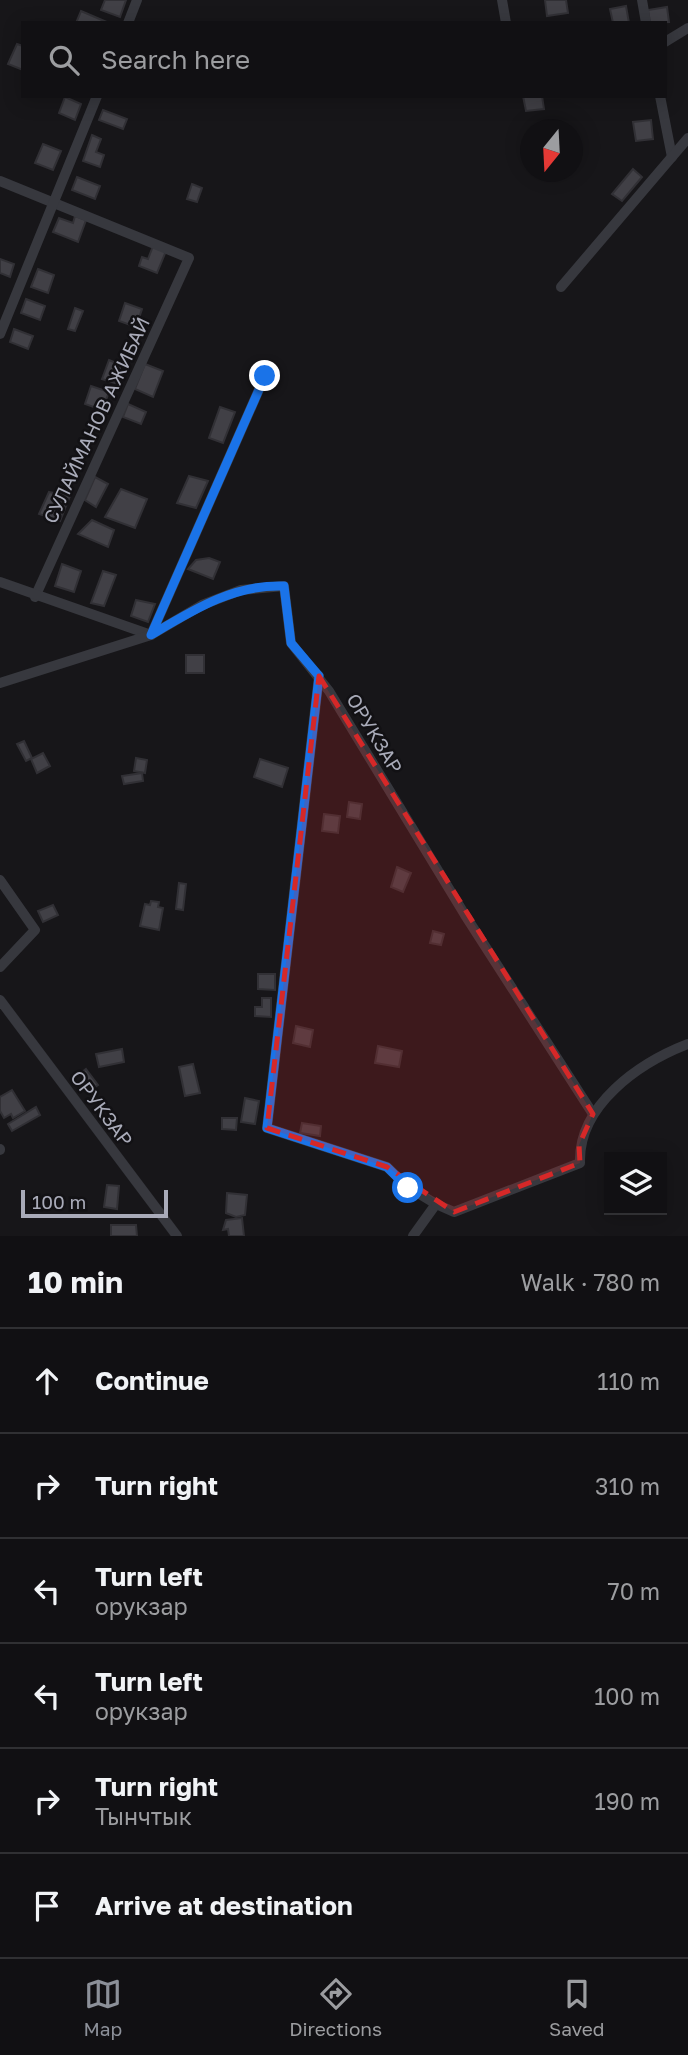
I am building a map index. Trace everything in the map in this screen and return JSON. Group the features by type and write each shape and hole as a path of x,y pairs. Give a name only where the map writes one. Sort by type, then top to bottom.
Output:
{"street":[{"path":"129,21 137,0"},
{"path":"502,0 506,21"},
{"path":"642,0 646,21"},
{"path":"667,41 688,28"},
{"path":"0,334 96,98"},
{"path":"660,98 672,157"},
{"path":"561,287 688,138"},
{"path":"0,181 53,203"},
{"name":"СУЛАЙМАНОВ АЖИБАЙ","path":"35,597 189,258 53,203"},
{"path":"0,582 35,597 151,635 265,376"},
{"name":"ОРУКЗАР","path":"0,683 151,635 202,605 242,590 284,586 291,643 319,676 593,1114"},
{"path":"319,676 267,1128 387,1167 408,1188 454,1212 580,1163 579,1145 593,1114 622,1082 663,1053 688,1044"},
{"path":"0,880 35,930 0,967"},
{"name":"ОРУКЗАР","path":"0,1000 177,1236"},
{"path":"413,1236 436,1204"}],"highlighted area":[{"path":"319,676 593,1114 579,1145 580,1163 454,1212 387,1167 267,1128"}],"building":[{"path":"105,0 126,0 120,17 101,10"},
{"path":"545,0 566,0 568,13 547,16"},
{"path":"626,6 629,21 613,21 610,9"},
{"path":"667,7 669,22 650,21 648,10"},
{"path":"81,11 104,21 77,21"},
{"path":"17,44 21,45 21,69 8,64"},
{"path":"65,98 81,104 75,120 59,113"},
{"path":"523,98 542,98 544,109 526,111"},
{"path":"103,110 127,119 123,129 99,120"},
{"path":"651,120 653,139 636,141 633,122"},
{"path":"92,135 101,139 96,152 104,155 100,167 83,161"},
{"path":"43,144 61,151 53,170 35,163"},
{"path":"633,169 642,177 622,201 612,194"},
{"path":"77,177 100,186 95,199 72,190"},
{"path":"192,184 202,188 197,202 187,199"},
{"path":"75,216 86,220 78,242 53,232 59,218 73,223"},
{"path":"153,246 166,251 157,273 139,266 142,257 148,259"},
{"path":"0,259 14,264 10,277 0,273"},
{"path":"38,269 54,275 48,293 31,287"},
{"path":"26,299 45,306 40,320 21,313"},
{"path":"125,303 142,309 136,327 119,321"},
{"path":"75,308 83,311 75,331 68,329"},
{"path":"14,329 33,336 28,349 10,342"},
{"path":"109,360 121,365 115,383 102,379"},
{"path":"145,364 163,371 153,397 135,389"},
{"path":"91,386 109,392 102,410 85,404"},
{"path":"128,404 146,412 141,424 123,417"},
{"path":"220,407 235,412 223,443 209,438"},
{"path":"189,476 208,481 196,508 177,503"},
{"path":"95,477 108,484 96,507 85,500"},
{"path":"121,489 147,499 135,528 105,517"},
{"path":"49,492 70,496 60,521 39,514"},
{"path":"92,520 114,530 108,547 78,534"},
{"path":"209,558 220,562 213,579 188,569 196,560"},
{"path":"62,564 81,571 74,592 55,586"},
{"path":"103,571 116,575 104,606 91,603"},
{"path":"136,600 155,604 148,622 131,616"},
{"path":"186,655 204,655 204,673 186,673"},
{"path":"24,741 32,758 26,761 17,744"},
{"path":"43,753 50,766 37,773 31,759"},
{"path":"136,758 147,760 145,773 134,771"},
{"path":"260,759 288,768 282,787 254,777"},
{"path":"142,773 143,781 124,784 122,776"},
{"path":"349,802 362,804 360,819 347,817"},
{"path":"324,814 340,816 338,833 322,831"},
{"path":"397,867 411,873 403,892 391,887"},
{"path":"179,883 186,884 183,910 176,909"},
{"path":"151,901 159,902 158,907 163,908 159,930 140,926 145,904 150,905"},
{"path":"53,905 58,915 43,922 38,911"},
{"path":"433,931 444,934 441,945 430,943"},
{"path":"258,974 275,974 275,990 258,989"},
{"path":"262,998 271,998 271,1017 255,1016 255,1007 262,1007"},
{"path":"296,1026 313,1030 310,1047 293,1043"},
{"path":"378,1046 402,1051 399,1067 375,1063"},
{"path":"122,1049 124,1062 99,1067 96,1054"},
{"path":"193,1064 200,1093 185,1096 179,1067"},
{"path":"86,1069 98,1085 92,1089 81,1073"},
{"path":"12,1090 25,1111 13,1118 11,1114 4,1118 0,1111 0,1097"},
{"path":"245,1098 259,1101 255,1124 241,1122"},
{"path":"36,1107 40,1115 12,1131 8,1124"},
{"path":"222,1118 237,1118 236,1130 222,1129"},
{"path":"302,1123 321,1126 320,1136 300,1133"},
{"path":"107,1185 119,1186 117,1209 104,1207"},
{"path":"227,1193 247,1195 245,1215 236,1217 226,1213"},
{"path":"242,1218 244,1236 229,1236 228,1229 223,1230 226,1220"},
{"path":"111,1225 136,1225 137,1236 111,1236"}],"route":[{"path":"265,376 151,635 202,605 242,590 269,585 284,586 291,643 319,676 267,1128 387,1167 408,1188"}]}
